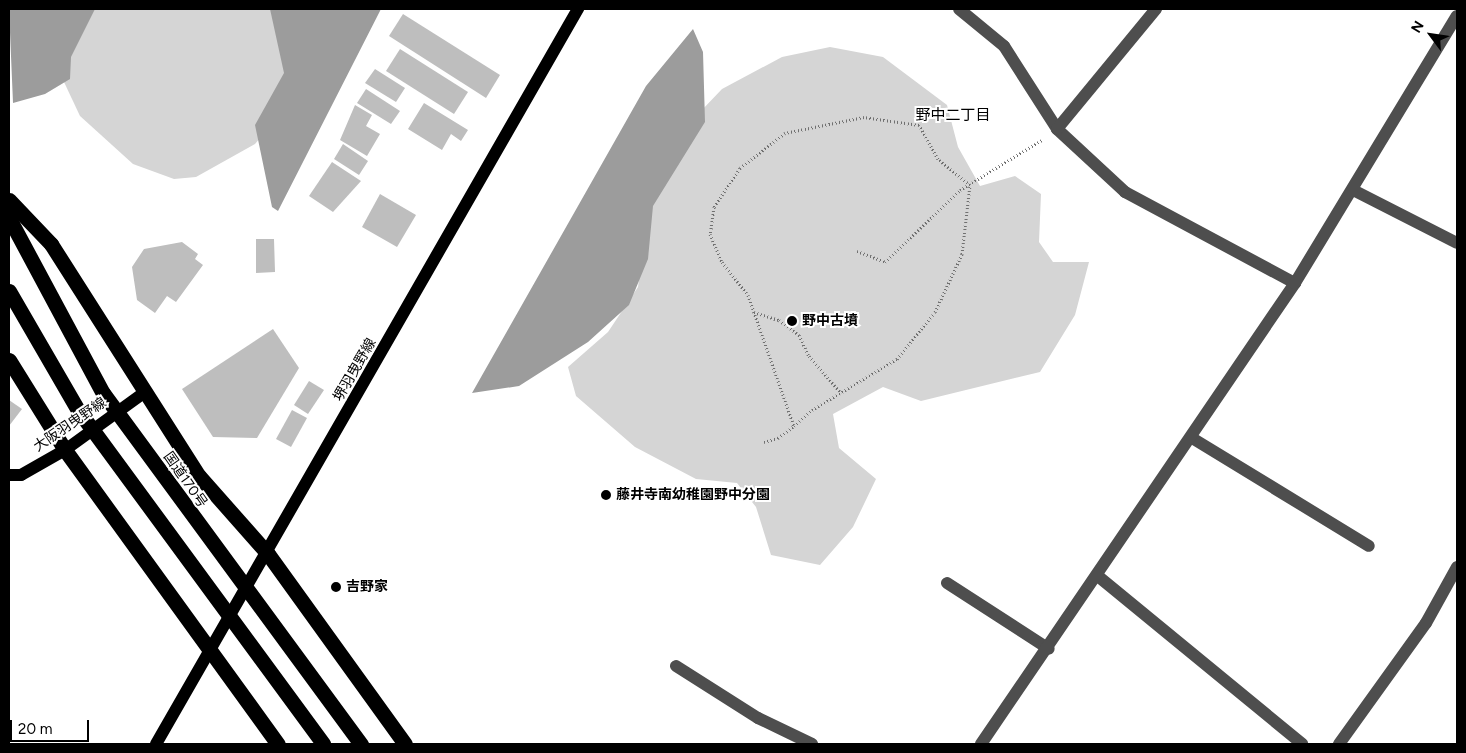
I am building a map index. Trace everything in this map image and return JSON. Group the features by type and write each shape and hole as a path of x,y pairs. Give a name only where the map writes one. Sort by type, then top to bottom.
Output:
{"highway":[{"path":"9,200 51,244 199,476 268,554 405,744"},
{"name":"国道170号","path":"9,218 103,393 361,744"},
{"path":"9,291 78,410 323,744"},
{"path":"9,360 65,450 278,744"}],"main road":[{"name":"堺羽曳野線","path":"156,744 268,554 578,9"},
{"name":"大阪羽曳野線","path":"9,475 21,475 65,450 145,392"}],"street":[{"path":"959,9 1004,46 1056,129 1125,192 1295,283"},
{"path":"1056,129 1156,9"},
{"path":"981,744 1099,576 1295,283 1355,190 1457,16"},
{"path":"1355,190 1457,243"},
{"path":"1192,438 1369,546"},
{"path":"1339,744 1426,623 1457,567"},
{"path":"1099,576 1302,744"},
{"path":"947,583 1048,649"},
{"path":"676,666 758,718 812,744"}],"path":[{"path":"794,426 754,312 710,234 714,207 740,168 785,133 864,117 902,120 919,125 938,159 970,184"},
{"path":"858,251 885,262 970,184 1056,129"},
{"path":"764,442 778,438 841,393 897,359 935,312 962,254 970,184"},
{"path":"754,312 779,320 799,335 809,356 841,393"}],"shaded area":[{"path":"9,9 95,9 71,57 70,79 45,94 13,103"},
{"path":"78,9 313,9 280,114 255,144 196,177 174,179 133,164 80,116 64,82"},
{"path":"270,9 381,9 278,211 272,207 255,125 284,73"},
{"path":"693,29 703,52 705,122 653,206 648,259 629,305 588,342 519,386 472,393 646,86"},
{"path":"830,47 883,57 947,105 958,147 980,186 1015,176 1041,194 1039,242 1053,262 1089,262 1075,315 1040,372 921,401 883,387 833,414 839,448 876,479 853,527 820,565 771,555 756,507 737,483 696,479 635,447 576,396 568,367 608,332 638,287 649,199 680,133 722,89 782,57"}],"building":[{"path":"403,14 500,75 486,98 389,36"},
{"path":"400,49 468,92 454,114 386,71"},
{"path":"375,69 405,88 396,102 365,83"},
{"path":"366,89 400,111 391,124 357,103"},
{"path":"424,103 468,130 461,141 451,134 442,150 408,129"},
{"path":"355,105 372,115 366,126 380,134 367,156 340,140"},
{"path":"343,144 368,161 359,175 334,159"},
{"path":"332,162 361,181 333,212 309,196"},
{"path":"380,194 416,215 397,247 362,227"},
{"path":"256,239 274,239 275,272 256,273"},
{"path":"182,242 198,254 195,259 203,265 176,302 167,296 155,313 137,300 132,267 144,249"},
{"path":"273,329 299,368 257,438 213,437 182,389"},
{"path":"309,381 324,390 308,414 294,405"},
{"path":"9,400 22,409 9,426"},
{"path":"292,410 307,418 291,447 276,439"}],"place":[{"name":"野中古墳","path":"792,321"},
{"name":"藤井寺南幼稚園野中分園","path":"606,495"},
{"name":"吉野家","path":"336,587"}],"district":[{"name":"野中二丁目","path":"953,116"}]}
